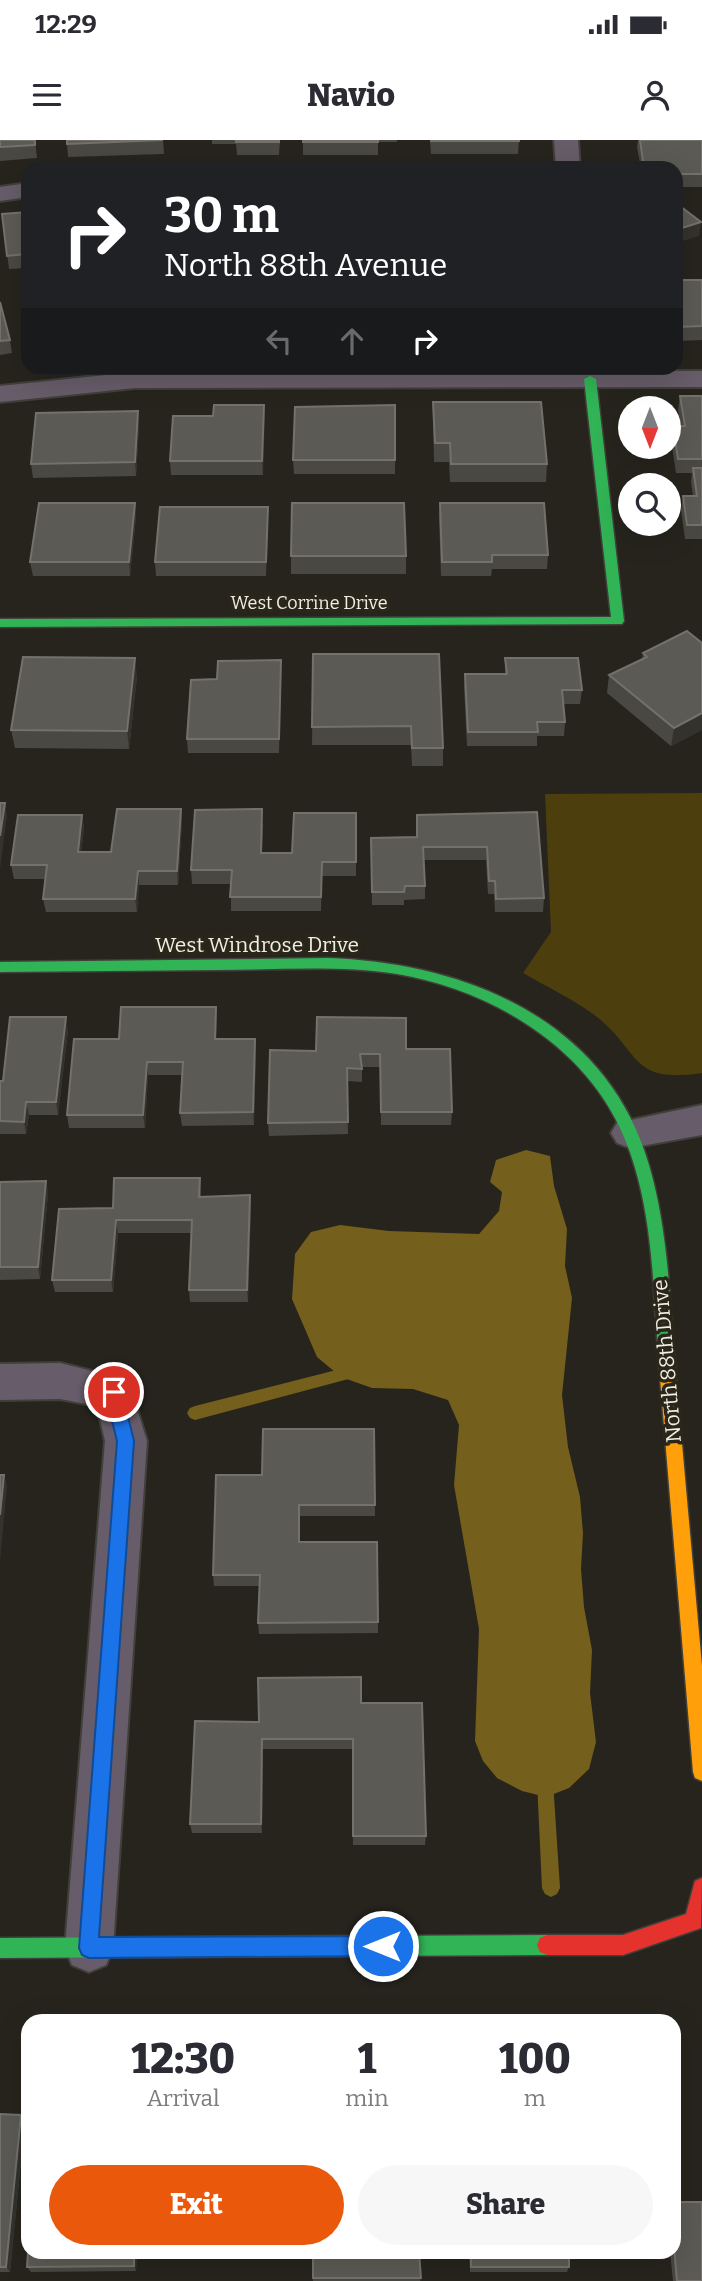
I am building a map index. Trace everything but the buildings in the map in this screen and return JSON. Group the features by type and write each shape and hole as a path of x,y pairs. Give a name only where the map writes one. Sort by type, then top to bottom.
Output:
{"street":[{"path":"566,140 568,161"},
{"path":"0,194 21,191"},
{"name":"West Corrine Drive","path":"0,623 618,621 590,379"},
{"path":"0,394 135,380 702,379"},
{"name":"West Windrose Drive","path":"0,967 367,966 418,973 468,987 508,1005"},
{"name":"North 88th Drive","path":"508,1005 549,1032 579,1058 607,1090 630,1133 648,1190 656,1237 702,1772"},
{"path":"630,1133 702,1120"},
{"path":"0,1382 60,1381 114,1392 125,1441 89,1948"},
{"path":"0,1948 623,1944 694,1921 702,1888"}],"shaded area":[{"path":"702,793 702,1073 661,1074 639,1062 597,1017 523,973 551,932 545,794"},
{"path":"526,1150 550,1156 554,1186 567,1229 565,1266 572,1298 562,1395 568,1447 580,1497 583,1533 581,1569 584,1607 592,1650 590,1693 596,1742 589,1769 569,1788 546,1797 522,1791 497,1778 483,1761 475,1741 479,1629 454,1485 459,1425 448,1400 413,1389 372,1388 341,1377 317,1357 292,1299 295,1254 311,1232 340,1225 389,1231 479,1234 499,1211 502,1192 490,1182 496,1160"}],"waterway":[{"path":"195,1413 356,1371"},
{"path":"545,1781 551,1888"}],"traffic: fast":[{"path":"0,623 618,621 590,379"},
{"path":"0,967 304,964 374,966 433,977 469,988 537,1023 567,1046 593,1073 615,1103 632,1137 654,1221 667,1366"},
{"path":"0,1948 547,1945"}],"traffic: slow":[{"path":"667,1366 702,1772"}],"traffic: jam":[{"path":"547,1945 623,1945 694,1921 702,1888"}],"route":[{"path":"114,1392 125,1441 89,1948 383,1946"}]}
